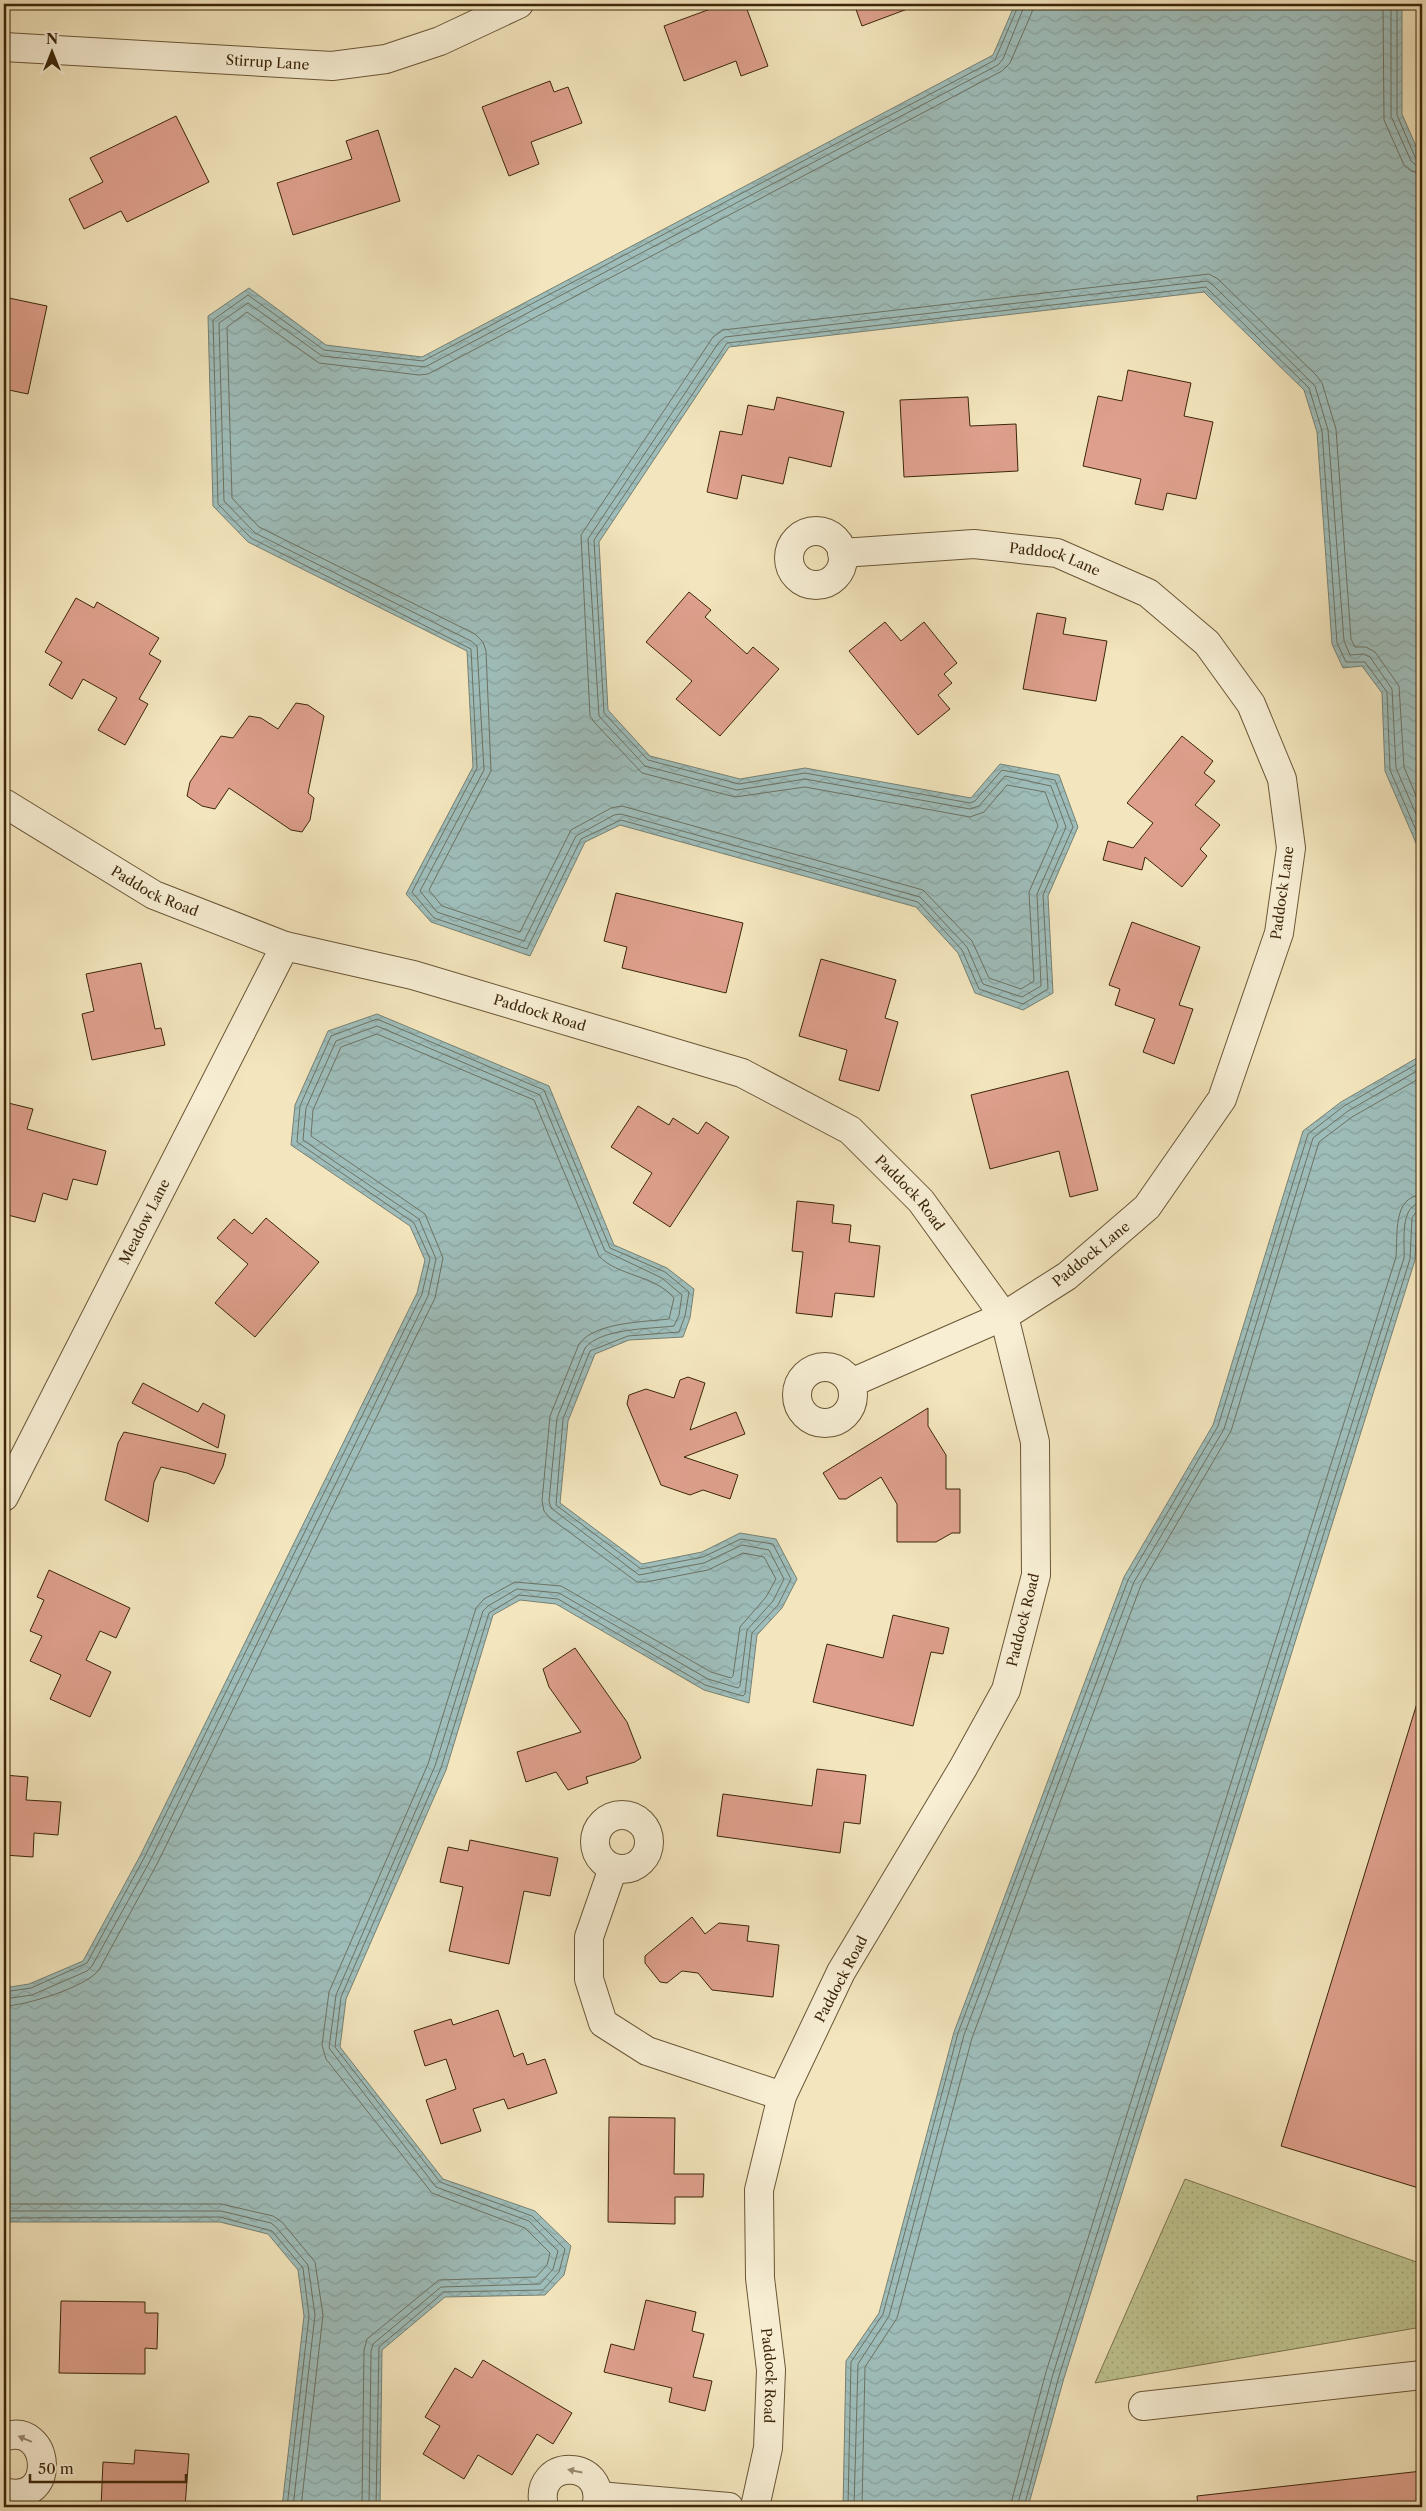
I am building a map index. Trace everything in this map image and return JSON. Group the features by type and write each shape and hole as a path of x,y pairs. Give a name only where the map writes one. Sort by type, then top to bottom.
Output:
{"street":[{"name":"Stirrup Lane","path":"4,47 332,66 395,56 440,41 519,4"},
{"name":"Paddock Lane","path":"842,553 974,544 1057,553 1148,593 1207,643 1251,704 1282,779 1291,848 1279,933 1222,1099 1147,1207 1067,1276 1004,1316 851,1384"},
{"name":"Paddock Road","path":"4,803 154,895 285,946 413,975 742,1072 850,1130 921,1201 1004,1316 1035,1442 1036,1575 1006,1690 963,1768 841,1972 782,2096 759,2190 760,2278 771,2370 768,2448 755,2507"},
{"name":"Meadow Lane","path":"4,1497 285,946"},
{"path":"613,1868 588,1937 589,1978 603,2023 646,2051 782,2096"},
{"path":"1143,2406 1422,2375"},
{"path":"4,2437 16,2435 26,2438 39,2450 43,2458 41,2476 36,2484 29,2490 8,2498"},
{"path":"544,2507 542,2498 549,2478 558,2472 569,2469 580,2471 589,2476 595,2485 597,2502 729,2507"}],"green space":[{"path":"1185,2179 1422,2264 1422,2327 1095,2383"}],"water":[{"path":"1015,4 1402,4 1402,114 1422,160 1422,857 1385,771 1382,693 1362,666 1343,668 1332,644 1317,432 1304,390 1204,292 729,347 599,542 608,710 650,756 740,779 805,768 971,798 1000,764 1059,775 1078,827 1048,896 1053,993 1023,1010 975,993 958,953 916,907 620,825 585,842 530,956 431,922 406,894 473,767 467,651 248,542 213,506 208,316 249,288 326,345 422,357 993,55"},
{"path":"377,1014 549,1086 614,1245 667,1268 694,1289 690,1318 683,1337 629,1340 595,1354 568,1421 560,1503 642,1564 702,1552 740,1533 776,1539 797,1579 782,1608 757,1635 749,1703 704,1690 556,1604 520,1600 493,1615 446,1770 346,1999 340,2047 443,2179 535,2211 571,2246 564,2275 545,2295 445,2297 382,2350 380,2507 282,2507 304,2316 298,2270 268,2234 220,2222 4,2222 4,1988 29,1984 83,1961 140,1856 417,1293 425,1260 410,1226 291,1145 295,1105 328,1031"},
{"path":"1422,1055 1422,1211 1417,1219 1415,1260 1064,2378 1028,2507 843,2507 846,2361 879,2313 954,2032 1124,1577 1213,1425 1303,1131 1341,1102"}],"building":[{"path":"724,4 745,4 768,66 741,76 736,61 684,81 664,26"},
{"path":"854,4 917,4 918,5 862,26"},
{"path":"550,81 554,92 568,87 582,123 531,142 539,164 509,176 482,107"},
{"path":"176,116 209,182 127,222 121,211 84,229 69,199 103,182 90,158"},
{"path":"378,130 400,201 293,235 277,183 352,159 346,141"},
{"path":"4,297 47,306 28,394 4,389"},
{"path":"1128,370 1191,383 1184,416 1213,422 1196,499 1167,493 1163,510 1135,504 1141,479 1083,466 1098,396 1122,401"},
{"path":"777,397 844,412 831,467 789,457 783,484 742,475 737,499 707,492 720,431 742,435 748,405 774,410"},
{"path":"968,397 970,426 1016,424 1018,471 904,477 900,400"},
{"path":"689,592 711,610 705,617 747,654 753,647 779,669 720,736 676,699 692,681 646,642"},
{"path":"76,598 94,608 97,602 159,638 149,654 161,661 139,699 148,704 125,745 98,730 117,698 83,679 72,699 49,685 62,662 45,652"},
{"path":"1037,613 1066,618 1063,634 1107,641 1096,701 1023,689"},
{"path":"885,622 901,641 924,622 957,663 944,674 952,683 938,695 950,709 918,735 849,651"},
{"path":"296,703 308,705 324,716 308,793 314,798 310,820 302,832 291,830 229,788 215,809 202,806 187,796 190,782 221,736 233,738 249,716 261,718 278,729"},
{"path":"1182,736 1213,761 1204,773 1215,781 1195,805 1220,825 1200,849 1207,856 1182,887 1145,857 1142,870 1103,860 1108,841 1133,848 1153,823 1127,803"},
{"path":"616,893 743,923 726,993 622,968 627,947 604,941"},
{"path":"1132,922 1200,947 1179,1005 1193,1009 1174,1064 1143,1052 1155,1019 1115,1005 1120,989 1109,985"},
{"path":"821,959 896,980 885,1018 898,1022 879,1091 839,1080 847,1050 799,1036"},
{"path":"141,963 155,1029 161,1028 165,1045 92,1060 82,1014 94,1011 86,974"},
{"path":"1068,1071 1098,1190 1070,1197 1059,1151 990,1169 971,1095"},
{"path":"4,1102 33,1109 27,1129 106,1151 97,1185 73,1179 67,1200 43,1193 35,1222 4,1214 4,1157 9,1139 4,1138"},
{"path":"638,1106 669,1125 673,1118 698,1134 706,1122 729,1137 670,1227 633,1203 652,1173 611,1147"},
{"path":"797,1201 834,1205 832,1223 851,1225 849,1242 880,1246 874,1297 835,1293 832,1317 796,1313 803,1252 792,1251"},
{"path":"266,1218 319,1262 255,1337 215,1303 248,1264 217,1238 234,1219 252,1234"},
{"path":"688,1377 705,1383 690,1430 736,1412 745,1434 684,1457 738,1475 730,1499 703,1490 690,1495 661,1485 627,1404 629,1395 646,1389 674,1398 680,1380"},
{"path":"143,1383 198,1412 203,1403 225,1415 218,1448 132,1403"},
{"path":"928,1408 928,1426 946,1455 946,1489 960,1489 960,1533 952,1533 936,1542 897,1542 897,1504 881,1477 846,1499 839,1499 823,1473"},
{"path":"124,1432 226,1454 223,1466 214,1484 187,1473 161,1467 154,1482 148,1522 105,1500 118,1443"},
{"path":"49,1570 130,1608 116,1638 100,1631 86,1660 111,1672 90,1717 50,1699 61,1675 30,1661 42,1636 30,1631 44,1600 37,1597"},
{"path":"893,1615 949,1628 943,1654 931,1652 913,1726 813,1702 827,1644 883,1658"},
{"path":"575,1648 627,1722 641,1758 635,1762 586,1777 588,1783 568,1790 556,1772 526,1782 517,1752 581,1732 549,1687 543,1669"},
{"path":"1418,1700 1422,1700 1422,2189 1281,2146"},
{"path":"817,1769 866,1775 860,1824 844,1822 840,1853 717,1836 723,1794 812,1806"},
{"path":"4,1775 28,1777 26,1800 61,1802 58,1835 34,1833 33,1857 4,1855"},
{"path":"470,1840 558,1858 550,1896 524,1891 509,1964 449,1951 463,1887 440,1882 448,1847 468,1851"},
{"path":"692,1917 705,1934 719,1923 749,1926 747,1941 779,1945 773,1997 712,1990 698,1973 682,1971 667,1983 660,1982 645,1963 645,1956"},
{"path":"498,2010 514,2057 523,2053 527,2065 545,2059 557,2093 508,2109 504,2099 473,2109 481,2131 441,2144 426,2100 456,2089 446,2059 425,2066 414,2031 451,2019 453,2025"},
{"path":"609,2117 675,2118 674,2174 704,2174 703,2197 675,2197 675,2224 608,2222"},
{"path":"646,2300 696,2312 692,2331 704,2334 693,2377 712,2381 705,2411 669,2402 672,2388 604,2372 611,2344 634,2350"},
{"path":"61,2301 145,2302 145,2313 158,2313 157,2349 145,2348 145,2374 59,2373"},
{"path":"483,2360 572,2413 553,2444 537,2434 512,2475 478,2455 464,2479 423,2454 440,2426 425,2417 455,2368 472,2378"},
{"path":"135,2450 189,2454 185,2507 101,2507 103,2462 134,2464"},
{"path":"1422,2471 1422,2507 1198,2507 1197,2496"}]}
